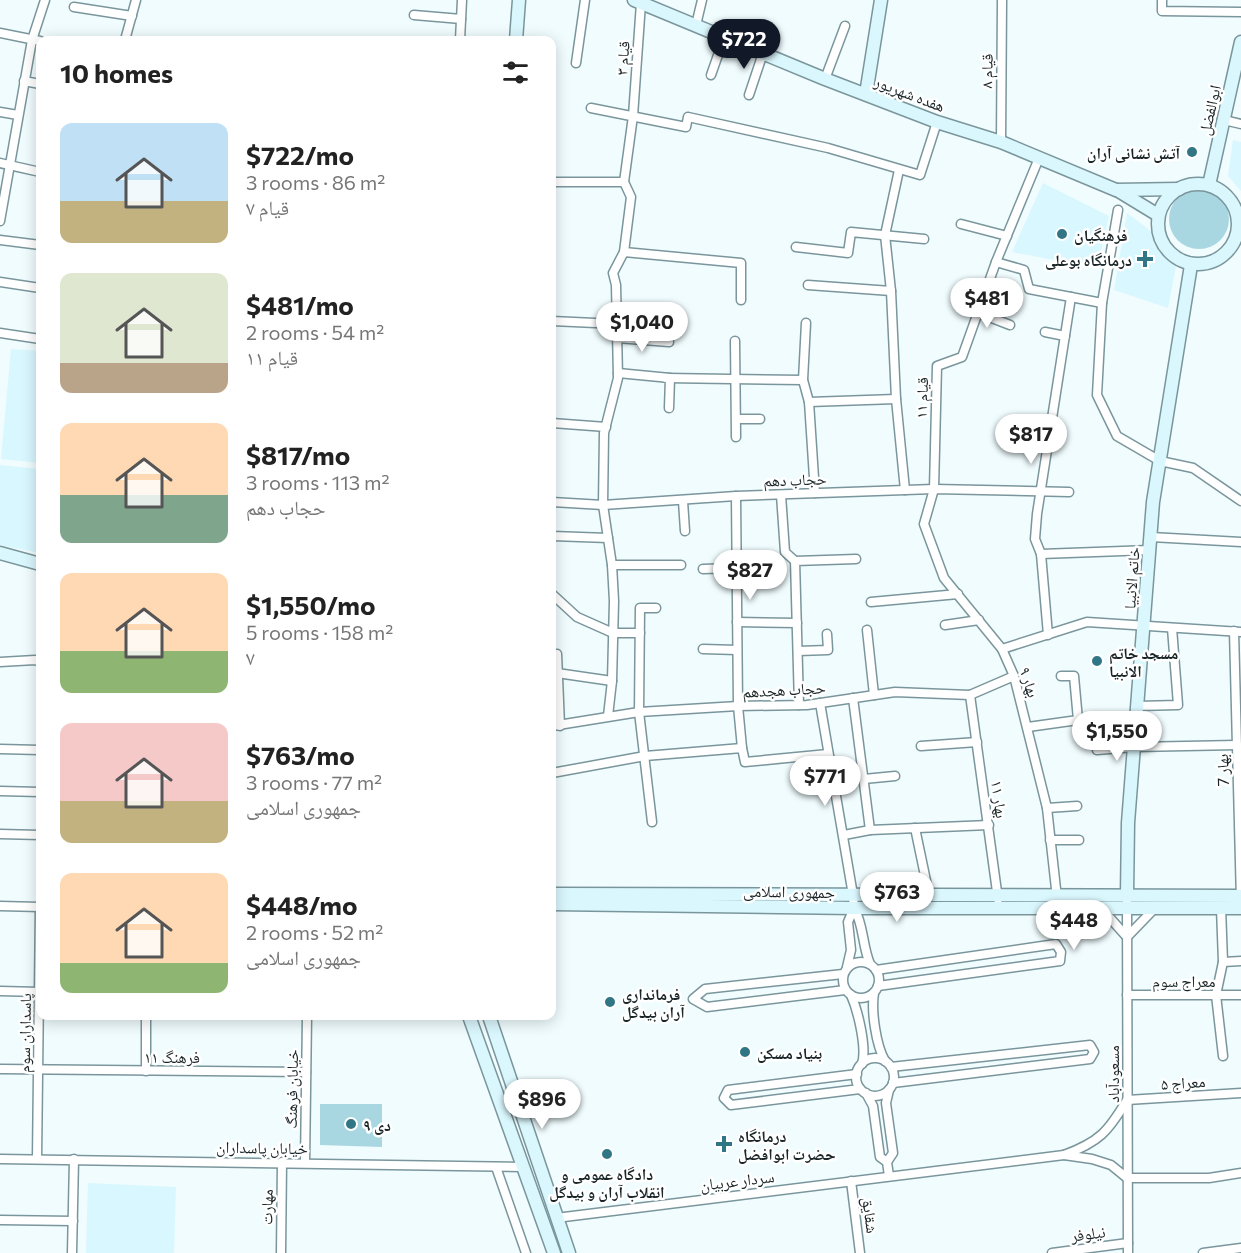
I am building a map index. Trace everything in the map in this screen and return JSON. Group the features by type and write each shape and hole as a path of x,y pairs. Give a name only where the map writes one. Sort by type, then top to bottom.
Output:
{"street":[{"path":"37,36 45,0"},
{"path":"126,36 136,0"},
{"path":"459,36 462,0"},
{"path":"516,36 519,0"},
{"path":"576,63 585,0"},
{"path":"696,25 702,0"},
{"path":"866,94 881,0"},
{"name":"قیام ۸","path":"1001,142 1002,0"},
{"path":"1162,0 1162,12 1241,12"},
{"name":"هفده شهریور","path":"638,1 825,79 938,122 1001,142 1116,190 1179,189"},
{"name":"قیام ۳","path":"624,182 633,116 638,1"},
{"path":"74,7 132,16"},
{"path":"414,15 461,19"},
{"path":"825,79 844,26"},
{"path":"0,33 36,40 4,164 0,221"},
{"path":"711,75 724,38"},
{"name":"ابوالفضل","path":"1209,185 1241,42"},
{"path":"749,95 764,53"},
{"path":"24,81 36,83"},
{"path":"591,108 686,127 688,117 828,148 920,175 938,122"},
{"path":"0,112 18,115"},
{"path":"1224,120 1241,124"},
{"name":"قیام ۱۱","path":"934,489 937,366 962,357 996,262 1039,158"},
{"path":"4,164 36,171"},
{"path":"899,170 885,235 891,291 896,399 905,490"},
{"path":"556,182 624,182 632,197 624,252 613,273 616,285 618,378 606,427 603,505 612,565 612,681 608,716"},
{"path":"1196,184 1209,185 1226,196 1237,213 1238,241 1218,260 1205,265 1178,260 1168,252 1161,241 1157,228 1158,215 1163,203 1172,193 1196,184"},
{"path":"1116,190 1158,215"},
{"path":"1118,210 1102,303 1096,395 1117,436 1160,460 1193,468 1241,501"},
{"path":"961,224 1007,236"},
{"path":"796,247 848,253 850,232 924,239"},
{"path":"0,240 36,244"},
{"path":"624,252 741,263 741,300"},
{"path":"996,262 1024,270 1029,289 1102,303"},
{"name":"خاتم الانبیا","path":"1127,902 1128,823 1153,502 1191,264"},
{"path":"0,282 36,287"},
{"path":"808,285 891,291"},
{"path":"1048,635 1041,554 1035,539 1040,492 1071,297"},
{"path":"979,313 1010,325"},
{"path":"556,321 617,324"},
{"path":"806,322 803,380 809,402 815,494"},
{"path":"1045,332 1065,336"},
{"path":"0,333 36,338"},
{"path":"617,338 669,342"},
{"path":"735,341 736,437"},
{"path":"618,373 666,378 803,380"},
{"path":"666,378 670,378 669,408"},
{"path":"809,402 896,399"},
{"path":"737,419 760,419"},
{"path":"556,423 606,427"},
{"name":"حجاب دهم","path":"556,502 603,505 736,496 934,489 1069,492"},
{"name":"بهار ۹","path":"934,489 924,524 944,578 1002,649 1014,676 1047,808 1057,901"},
{"path":"781,495 785,552 795,561 856,559"},
{"path":"736,496 738,706 745,762 828,754"},
{"path":"683,501 685,531"},
{"path":"556,536 608,538"},
{"path":"1151,537 1241,542"},
{"path":"1041,554 1150,550"},
{"path":"0,553 36,563"},
{"path":"795,561 799,705"},
{"path":"612,565 681,565"},
{"path":"703,569 736,568"},
{"path":"871,602 958,594"},
{"path":"556,598 577,617 613,633 640,633"},
{"path":"652,822 639,712 640,608 656,608"},
{"path":"945,624 979,620"},
{"path":"737,622 797,623"},
{"path":"1002,649 1087,622 1237,631"},
{"path":"1137,706 1178,705 1172,628"},
{"path":"867,630 874,695"},
{"name":"بهار 7","path":"1237,631 1241,908"},
{"path":"798,651 828,650 827,634"},
{"path":"703,648 737,650"},
{"path":"556,680 557,654"},
{"path":"0,662 36,662"},
{"path":"557,673 612,681"},
{"name":"حجاب هجدهم","path":"556,726 639,712 799,705 894,692 970,695 1014,676"},
{"path":"1028,727 1078,720 1074,676 1061,676"},
{"name":"بهار ۱۱","path":"970,695 999,902"},
{"path":"853,698 870,830"},
{"path":"820,703 844,835 854,908 861,920 864,949 878,975 872,1002 880,1052 893,1072 886,1103 893,1153 887,1162 889,1176"},
{"path":"921,746 977,742"},
{"path":"1097,750 1237,745"},
{"path":"556,772 645,756 742,748"},
{"path":"0,749 36,750"},
{"path":"864,779 895,776"},
{"path":"0,791 36,792"},
{"path":"1047,808 1077,806"},
{"path":"844,835 870,830 989,825"},
{"path":"915,828 929,895"},
{"path":"0,834 36,835"},
{"path":"1050,840 1079,840"},
{"name":"جمهوری اسلامی","path":"556,894 929,895 999,902"},
{"name":"جمهوری اسلامی","path":"556,904 854,908 999,902 1127,902 1241,896"},
{"name":"جمهوری اسلامی","path":"1057,901 1101,907 1127,902 1155,907 1241,908"},
{"name":"مسعودآباد","path":"1127,902 1128,1253"},
{"path":"0,906 36,907"},
{"path":"1101,907 1127,937 1155,907"},
{"path":"854,908 848,922 851,950 842,979 855,1004 865,1055 857,1074 857,1082 873,1106 880,1157 887,1162"},
{"path":"1221,908 1223,962 1216,995 1223,1056"},
{"path":"1056,944 1061,952 1060,961 876,989 863,998 848,993 707,1007 693,999 705,989 845,970 858,962 873,967 1056,944"},
{"path":"1223,962 1241,961"},
{"path":"0,991 36,992"},
{"name":"معراج سوم","path":"1127,994 1241,995"},
{"name":"پاسداران سوم","path":"37,1159 39,1020"},
{"path":"146,1020 146,1071"},
{"name":"خیابان فرهنگ","path":"304,1162 307,1020"},
{"path":"470,1020 554,1253"},
{"path":"490,1020 569,1253"},
{"path":"857,1074 728,1090 724,1098 731,1104 863,1091 878,1096 891,1087 1090,1059 1094,1052 1090,1045 888,1065 873,1059 862,1064"},
{"name":"فرهنگ ۱۱","path":"0,1069 306,1072"},
{"name":"معراج ۵","path":"1127,1100 1241,1093"},
{"path":"1064,1155 1088,1146 1112,1125 1127,1100"},
{"path":"1064,1155 1092,1159 1111,1165 1127,1178 1209,1178 1241,1173"},
{"name":"سردار عربیان","path":"556,1218 1064,1155"},
{"name":"خیابان پاسداران","path":"0,1159 524,1167"},
{"path":"72,1253 74,1159"},
{"name":"مهارت","path":"281,1253 282,1162"},
{"path":"496,1167 525,1253"},
{"name":"شقایق","path":"851,1181 860,1253"},
{"path":"0,1220 73,1221"},
{"name":"نیلوفر","path":"1052,1253 1128,1243"},
{"path":"1203,1253 1241,1248"}],"shaded area":[{"path":"1233,140 1241,142 1241,191 1228,176"},
{"name":"فرهنگیان","path":"1043,183 1109,216 1097,268 1012,252"},
{"path":"1193,189 1205,189 1216,194 1224,202 1229,219 1227,231 1216,244 1205,249 1193,249 1182,244 1174,236 1169,225 1169,213 1174,202 1182,194"},
{"name":"درمانگاه بوعلی","path":"1127,213 1152,232 1176,266 1168,308 1114,290"},
{"path":"11,349 36,351 36,463 1,459"},
{"path":"0,465 36,469 36,552 0,545"},
{"name":"۹ دی","path":"320,1104 382,1104 382,1147 320,1145"},
{"path":"88,1183 176,1187 174,1253 86,1253"}],"place":[{"name":"آتش نشانی آران","path":"1192,152"},
{"name":"فرهنگیان","path":"1062,234"},
{"name":"درمانگاه بوعلی","path":"1145,259"},
{"name":"مسجد خاتم الانبیا","path":"1097,661"},
{"name":"فرمانداری آران بیدگل","path":"610,1002"},
{"name":"بنیاد مسکن","path":"745,1052"},
{"name":"۹ دی","path":"351,1124"},
{"name":"درمانگاه حضرت ابوافضل","path":"724,1144"},
{"name":"دادگاه عمومی و انقلاب آران و بیدگل","path":"607,1154"}]}
